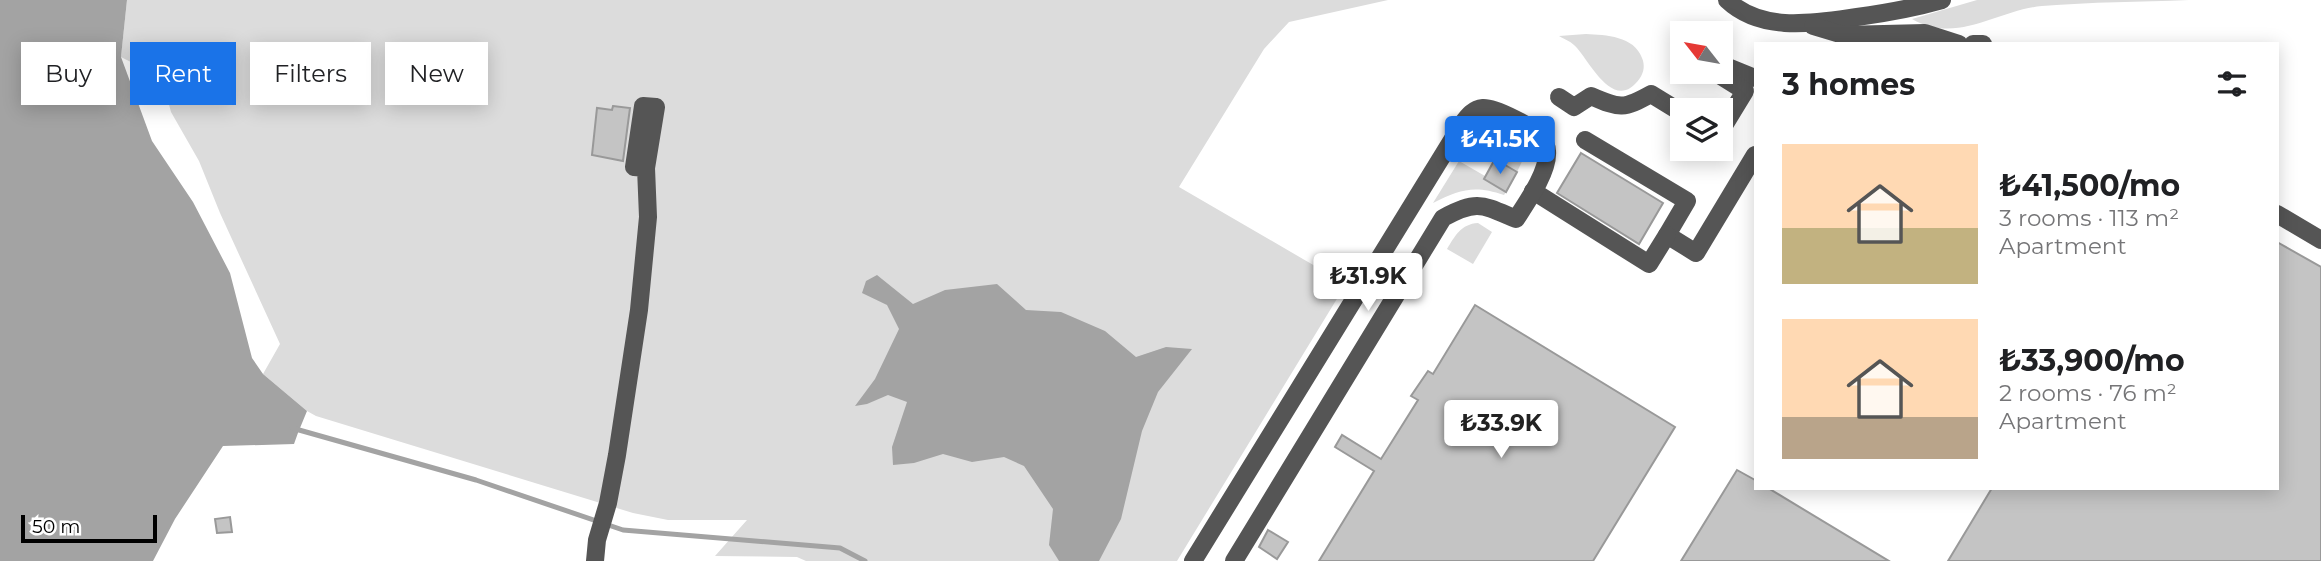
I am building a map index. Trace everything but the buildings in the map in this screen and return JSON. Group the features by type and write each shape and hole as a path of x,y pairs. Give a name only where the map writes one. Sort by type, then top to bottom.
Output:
{"street":[{"path":"1727,0 1733,6 1755,16 1783,24 1806,24 1912,9 1942,0"},
{"path":"1806,24 1843,36 1924,33 1953,42"},
{"path":"1733,76 1752,87 1733,114"},
{"path":"1559,97 1574,107 1591,96 1612,105 1627,107 1651,94 1670,106"},
{"path":"1193,561 1455,135 1473,111 1484,108 1498,110 1541,136 1547,148 1547,162 1516,219 1483,205 1463,207 1443,218 1234,561"},
{"path":"1533,191 1649,264 1687,201 1585,140"},
{"path":"1667,235 1696,253 1754,157"},
{"path":"595,561 597,540 608,503 617,456 639,310 648,217 646,168"},
{"path":"2279,215 2321,240"}],"shaded area":[{"path":"0,0 127,0 121,57 130,81 130,105 139,105 152,141 193,202 230,273 252,358 263,374 307,411 300,428 295,428 299,430 294,444 223,446 175,519 153,561 0,561"},
{"path":"127,0 1388,0 1289,22 1264,49 1179,187 1346,284 1177,561 806,561 797,557 715,556 747,520 668,520 633,513 316,416 263,374 280,344 199,161 169,105 236,105 236,42 130,42 130,62 121,57"},
{"path":"1977,0 2189,0 2042,6 1977,24 1945,29 1912,19"},
{"path":"1586,34 1618,38 1633,45 1638,51 1644,66 1640,78 1631,88 1622,91 1613,89 1596,74 1575,46 1559,36"},
{"path":"1488,131 1509,140 1525,155 1517,172 1469,144 1475,136"},
{"path":"1459,161 1485,176 1484,179 1506,192 1504,195 1476,189 1451,194 1433,203"},
{"path":"1478,223 1492,232 1473,264 1447,249 1463,228"},
{"path":"877,275 913,304 945,290 997,284 1026,310 1061,312 1105,331 1136,357 1166,347 1192,349 1158,392 1142,431 1121,519 1099,561 1059,561 1049,545 1053,509 1024,466 1004,457 972,462 943,454 914,463 893,465 892,447 907,402 888,395 855,406 875,379 899,329 887,305 862,293 866,281"}],"waterway":[{"path":"292,428 476,480 623,530 840,548 865,561"}]}
